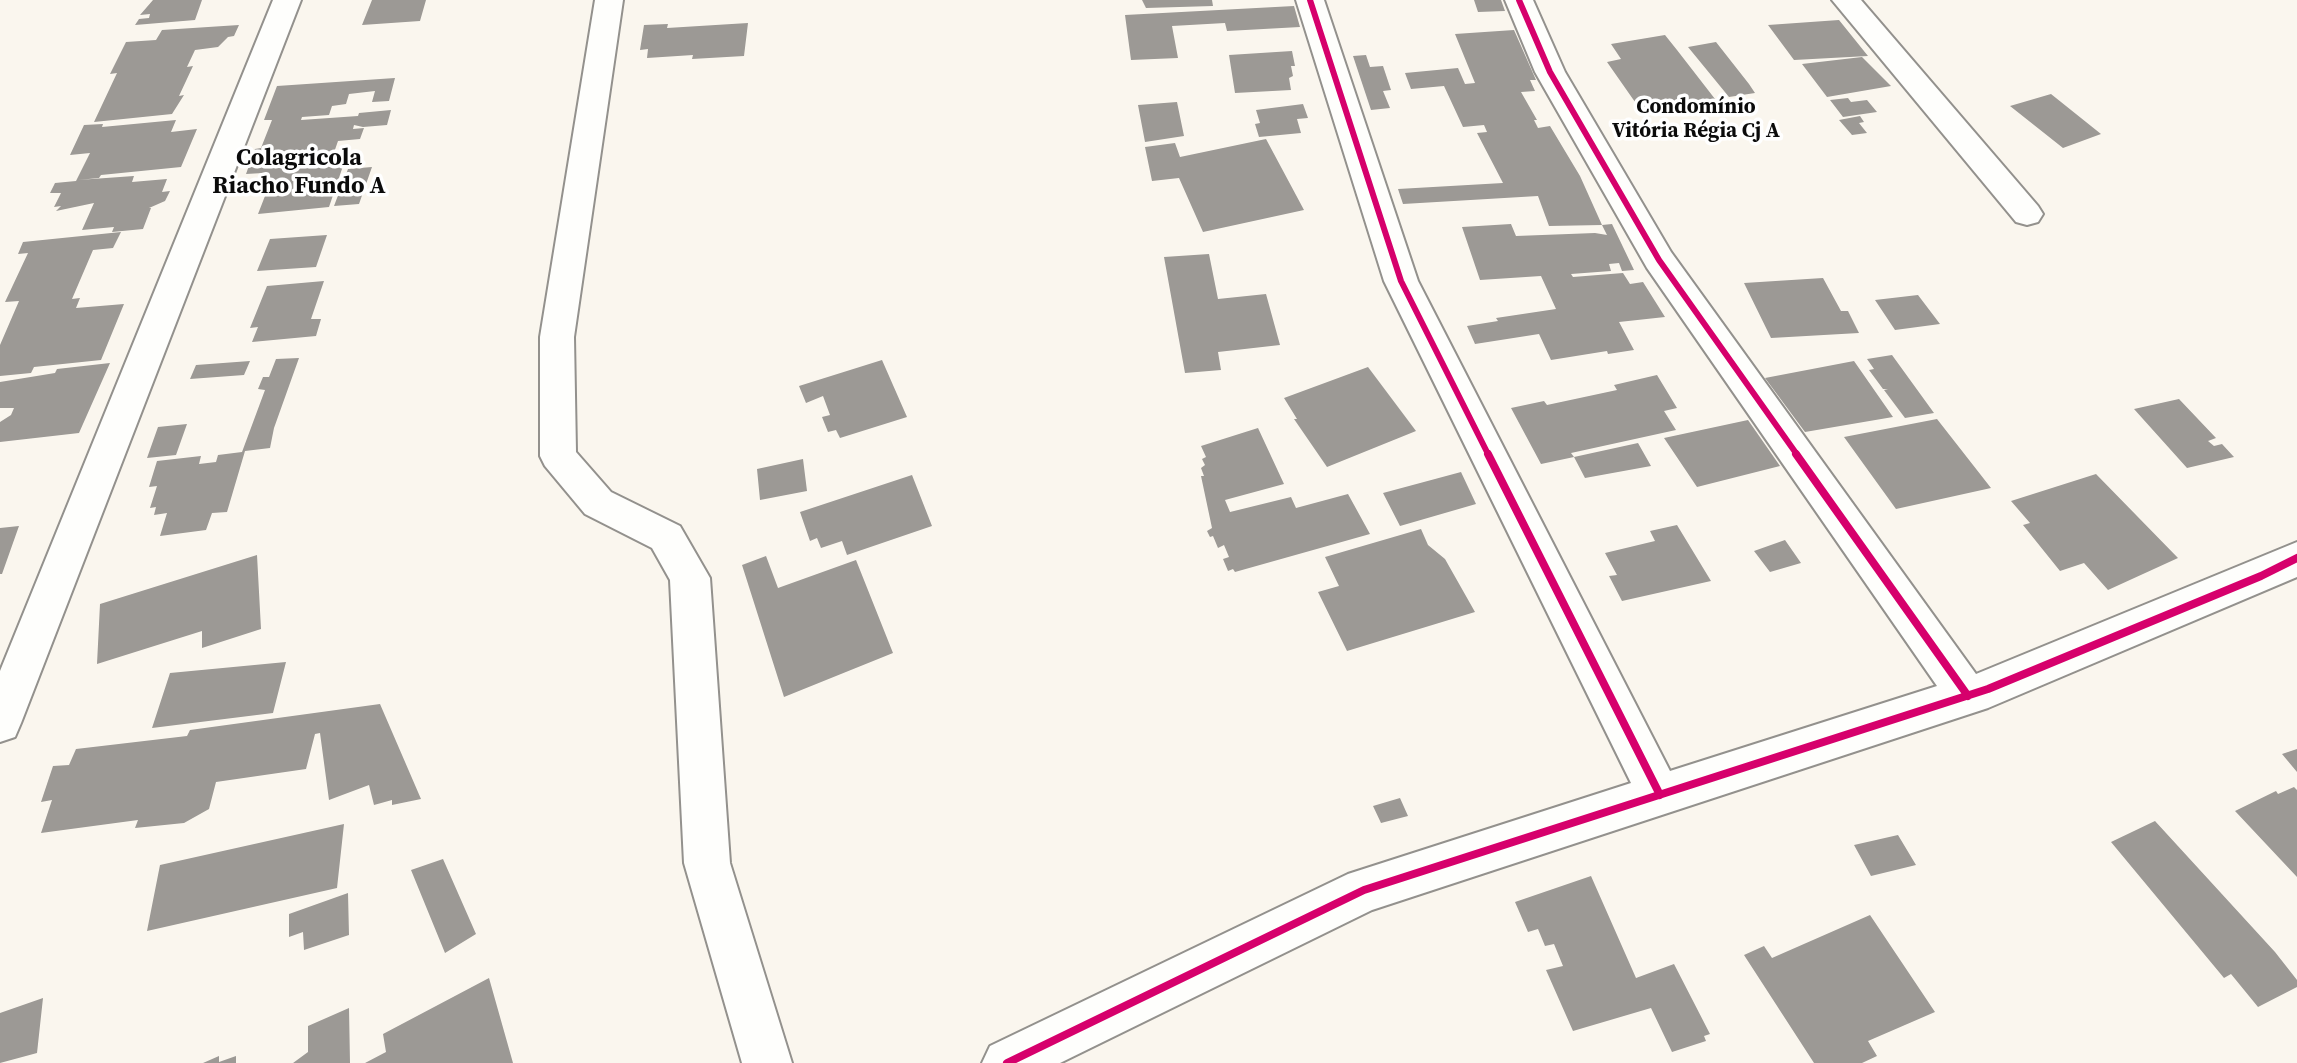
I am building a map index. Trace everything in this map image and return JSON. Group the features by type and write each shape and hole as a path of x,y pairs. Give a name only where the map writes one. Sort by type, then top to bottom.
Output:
{"street":[{"path":"0,723 287,0"},
{"path":"609,0 556,337 558,456 598,503 666,537 690,578 707,863 767,1063"},
{"path":"1310,0 1401,281 1660,795"},
{"path":"1519,0 1550,72 1659,260 1968,696"},
{"path":"1846,0 2027,214"},
{"path":"1007,1063 1364,890 1968,696 2261,576 2297,558"}],"building":[{"path":"153,0 202,0 195,20 135,25 139,19 149,18 150,14 140,15"},
{"path":"372,0 426,0 420,21 362,25"},
{"path":"1142,0 1212,0 1213,6 1146,8"},
{"path":"1474,0 1501,0 1505,11 1478,12"},
{"path":"1294,6 1300,27 1227,31 1225,23 1172,26 1178,58 1131,60 1125,15"},
{"path":"1839,20 1868,56 1794,60 1768,25"},
{"path":"748,23 744,56 647,58 648,49 640,50 644,25 668,24 667,28"},
{"path":"239,25 234,36 228,37 218,47 195,50 187,67 193,66 179,96 184,95 172,114 94,122 117,73 110,74 126,42 156,40 162,30"},
{"path":"1514,30 1536,80 1530,80 1535,91 1521,92 1537,120 1534,120 1538,128 1550,126 1580,176 1602,225 1549,226 1538,196 1403,204 1398,189 1503,183 1477,133 1487,132 1484,125 1463,127 1444,86 1411,89 1405,73 1458,68 1465,84 1475,83 1455,34"},
{"path":"1665,35 1715,99 1642,112 1607,62 1621,59 1611,44"},
{"path":"1716,42 1755,93 1729,97 1688,47"},
{"path":"1292,51 1295,66 1291,66 1293,76 1289,78 1291,90 1235,93 1229,55"},
{"path":"1366,55 1370,67 1383,66 1391,90 1383,91 1390,108 1371,110 1353,56"},
{"path":"1862,57 1891,86 1827,97 1802,64"},
{"path":"395,78 389,101 372,102 375,91 349,94 346,104 332,106 329,115 302,117 301,120 358,116 359,113 391,110 387,125 354,125 353,129 364,128 360,139 338,141 329,167 343,166 329,207 258,214 265,196 254,196 263,173 246,174 255,149 261,148 272,120 264,120 277,86"},
{"path":"2051,94 2101,134 2063,148 2010,106"},
{"path":"1848,98 1851,102 1867,100 1877,112 1843,117 1830,100"},
{"path":"1177,102 1184,136 1145,142 1138,105"},
{"path":"1303,104 1308,118 1297,119 1301,133 1259,137 1255,124 1260,123 1256,110"},
{"path":"1860,116 1864,122 1859,123 1867,133 1852,135 1839,120"},
{"path":"176,120 171,132 197,129 181,167 78,180 134,176 132,182 167,179 162,192 170,191 165,201 149,208 143,229 112,232 114,227 82,230 94,203 56,211 61,206 54,207 61,193 50,193 55,183 76,181 90,153 70,155 84,125 103,124 102,127"},
{"path":"1266,139 1304,210 1203,232 1179,178 1152,181 1145,147 1175,143 1180,157"},
{"path":"372,167 359,204 334,206 348,169"},
{"path":"1511,224 1516,236 1595,233 1607,235 1602,225 1612,224 1634,270 1622,271 1619,263 1609,264 1611,271 1571,274 1573,277 1623,273 1630,284 1643,282 1665,317 1619,322 1634,350 1608,354 1607,351 1551,360 1539,334 1475,344 1467,326 1498,321 1496,318 1556,309 1541,276 1480,280 1462,227"},
{"path":"121,232 113,248 93,250 72,299 80,298 76,308 124,304 101,360 34,367 31,373 0,376 0,345 19,301 5,302 28,253 18,254 23,242"},
{"path":"327,235 316,267 257,271 270,239"},
{"path":"1209,254 1218,299 1266,294 1280,345 1218,352 1221,370 1185,373 1164,257"},
{"path":"1823,278 1841,311 1848,311 1859,333 1771,338 1744,283"},
{"path":"324,281 311,319 321,319 316,336 252,342 258,327 250,328 267,286"},
{"path":"1918,295 1940,324 1895,330 1875,300"},
{"path":"1892,355 1934,413 1905,418 1884,390 1888,389 1883,389 1869,370 1874,369 1867,359"},
{"path":"299,358 274,428 270,448 245,451 227,512 212,513 206,530 160,536 167,513 154,515 156,507 150,508 157,486 149,487 157,461 201,456 199,464 216,462 218,455 242,452 265,390 258,389 263,377 269,377 276,359"},
{"path":"882,360 907,417 840,438 836,430 828,432 822,417 830,415 823,396 806,403 799,386"},
{"path":"250,361 244,375 190,379 196,365"},
{"path":"1854,361 1893,417 1805,432 1765,378"},
{"path":"110,363 79,433 0,442 0,422 11,415 14,408 0,408 0,382 55,373 57,369"},
{"path":"1368,367 1416,431 1327,467 1294,419 1297,419 1284,398"},
{"path":"1657,375 1677,408 1664,411 1676,430 1571,453 1574,457 1541,464 1511,408 1544,401 1547,405 1617,390 1614,385"},
{"path":"2179,399 2216,438 2208,441 2214,446 2222,444 2234,457 2187,468 2134,409"},
{"path":"1937,419 1991,488 1896,509 1844,437"},
{"path":"1748,420 1780,466 1697,487 1664,438"},
{"path":"187,424 176,455 147,458 158,427"},
{"path":"1258,428 1284,484 1225,500 1230,512 1291,497 1296,508 1348,494 1370,534 1235,572 1233,569 1228,571 1223,559 1229,557 1224,545 1218,548 1213,536 1210,537 1207,531 1212,528 1201,476 1204,476 1201,468 1205,465 1202,459 1206,457 1201,446"},
{"path":"1638,443 1651,466 1585,478 1574,457"},
{"path":"803,459 807,491 760,500 757,469"},
{"path":"1461,472 1476,504 1400,526 1383,493"},
{"path":"2096,474 2178,558 2108,590 2084,563 2060,571 2023,525 2030,523 2011,501"},
{"path":"912,475 932,526 847,555 842,541 821,548 817,538 810,541 800,512"},
{"path":"1677,525 1711,581 1622,601 1609,576 1617,575 1605,553 1655,541 1650,531"},
{"path":"19,526 2,574 0,574 0,528"},
{"path":"1421,529 1428,545 1445,559 1475,612 1347,651 1318,592 1339,586 1325,557"},
{"path":"1785,540 1801,563 1770,572 1754,551"},
{"path":"257,555 261,629 202,648 202,631 97,664 100,604"},
{"path":"766,556 778,588 856,560 893,653 784,697 742,565"},
{"path":"286,662 273,713 152,728 170,673"},
{"path":"380,704 421,799 392,805 392,800 374,805 369,785 329,800 320,733 315,734 306,769 216,782 209,809 184,823 135,828 138,820 41,833 52,800 41,802 53,766 69,765 76,749 187,736 190,730"},
{"path":"2297,749 2297,772 2282,754"},
{"path":"2294,787 2297,790 2297,877 2235,811 2276,791 2278,794"},
{"path":"1400,798 1408,816 1381,823 1373,806"},
{"path":"2155,821 2275,952 2297,980 2297,987 2258,1007 2231,974 2224,978 2111,842"},
{"path":"344,824 337,888 147,931 160,865"},
{"path":"1898,835 1916,865 1871,876 1854,845"},
{"path":"443,859 476,934 445,953 411,870"},
{"path":"1591,876 1636,978 1674,964 1710,1034 1704,1036 1706,1041 1672,1052 1651,1008 1573,1031 1546,970 1563,966 1554,944 1545,946 1538,929 1528,932 1515,902"},
{"path":"348,893 349,935 304,950 303,932 289,937 289,914"},
{"path":"1870,915 1935,1012 1868,1041 1877,1056 1862,1063 1814,1063 1744,955 1764,946 1772,958"},
{"path":"489,978 513,1063 365,1063 386,1052 383,1034"},
{"path":"43,998 37,1053 0,1063 0,1013"},
{"path":"349,1008 350,1063 293,1063 308,1052 308,1026"},
{"path":"219,1056 219,1062 236,1056 236,1063 203,1063"}],"cycle path":[{"path":"1310,0 1401,281 1660,795"},
{"path":"1519,0 1550,72 1659,260 1968,696"},
{"path":"1007,1063 1364,890 1988,689 2261,576 2297,558"}],"district":[{"name":"Condomínio Vitória Régia Cj A","path":"1696,120"},
{"name":"Colagricola Riacho Fundo A","path":"299,173"}]}
